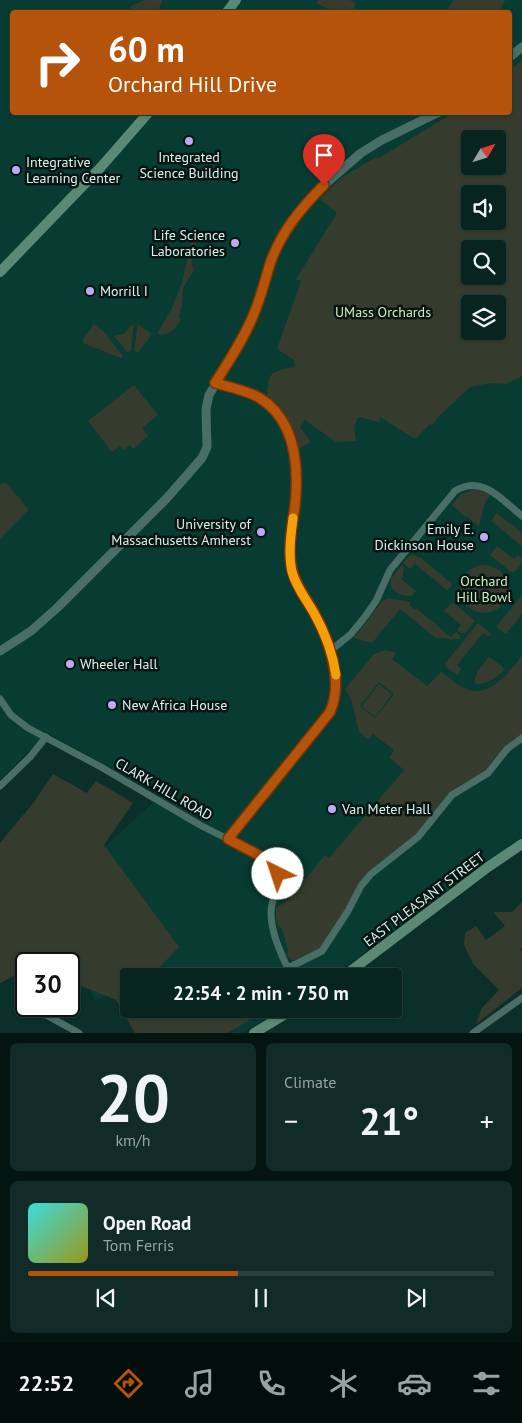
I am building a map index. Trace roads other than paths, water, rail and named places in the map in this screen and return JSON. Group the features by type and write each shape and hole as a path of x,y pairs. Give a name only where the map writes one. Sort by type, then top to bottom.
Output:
{"main road":[{"path":"0,272 101,166 146,115"},
{"name":"EAST PLEASANT STREET","path":"355,968 488,867 522,844"},
{"path":"259,1032 280,1018"}],"street":[{"path":"512,56 522,47"},
{"path":"0,651 51,614 151,515 198,464 207,447 206,409 209,395 237,349 252,319 270,262 288,226 301,209 324,185 361,153 382,140 433,115"},
{"path":"215,383 245,392 265,402 279,416 288,433 296,467 291,565 297,584 316,617 330,651 335,667 337,684 334,704 330,712 228,839"},
{"path":"330,651 351,634 364,618 376,601 390,570 455,491 470,484 485,487 522,516"},
{"name":"CLARK HILL ROAD","path":"0,699 17,720 46,738 200,825 270,861 277,870 271,917 277,940 288,968"},
{"path":"0,786 30,757 46,738"},
{"path":"288,968 322,951 348,911 361,886 371,874 423,832 452,795 488,774 507,749 522,738"},
{"path":"473,1033 522,998"},
{"path":"50,1017 79,1033"}],"place":[{"name":"Integrated Science Building","path":"189,141"},
{"name":"Integrative Learning Center","path":"16,170"},
{"name":"Life Science Laboratories","path":"235,243"},
{"name":"Morrill I","path":"90,291"},
{"name":"University of Massachusetts Amherst","path":"261,532"},
{"name":"Emily E. Dickinson House","path":"484,537"},
{"name":"Wheeler Hall","path":"70,664"},
{"name":"New Africa House","path":"112,705"},
{"name":"Van Meter Hall","path":"332,809"}],"park label":[{"name":"UMass Orchards","path":"383,312"},
{"name":"Orchard Hill Bowl","path":"484,590"}]}
